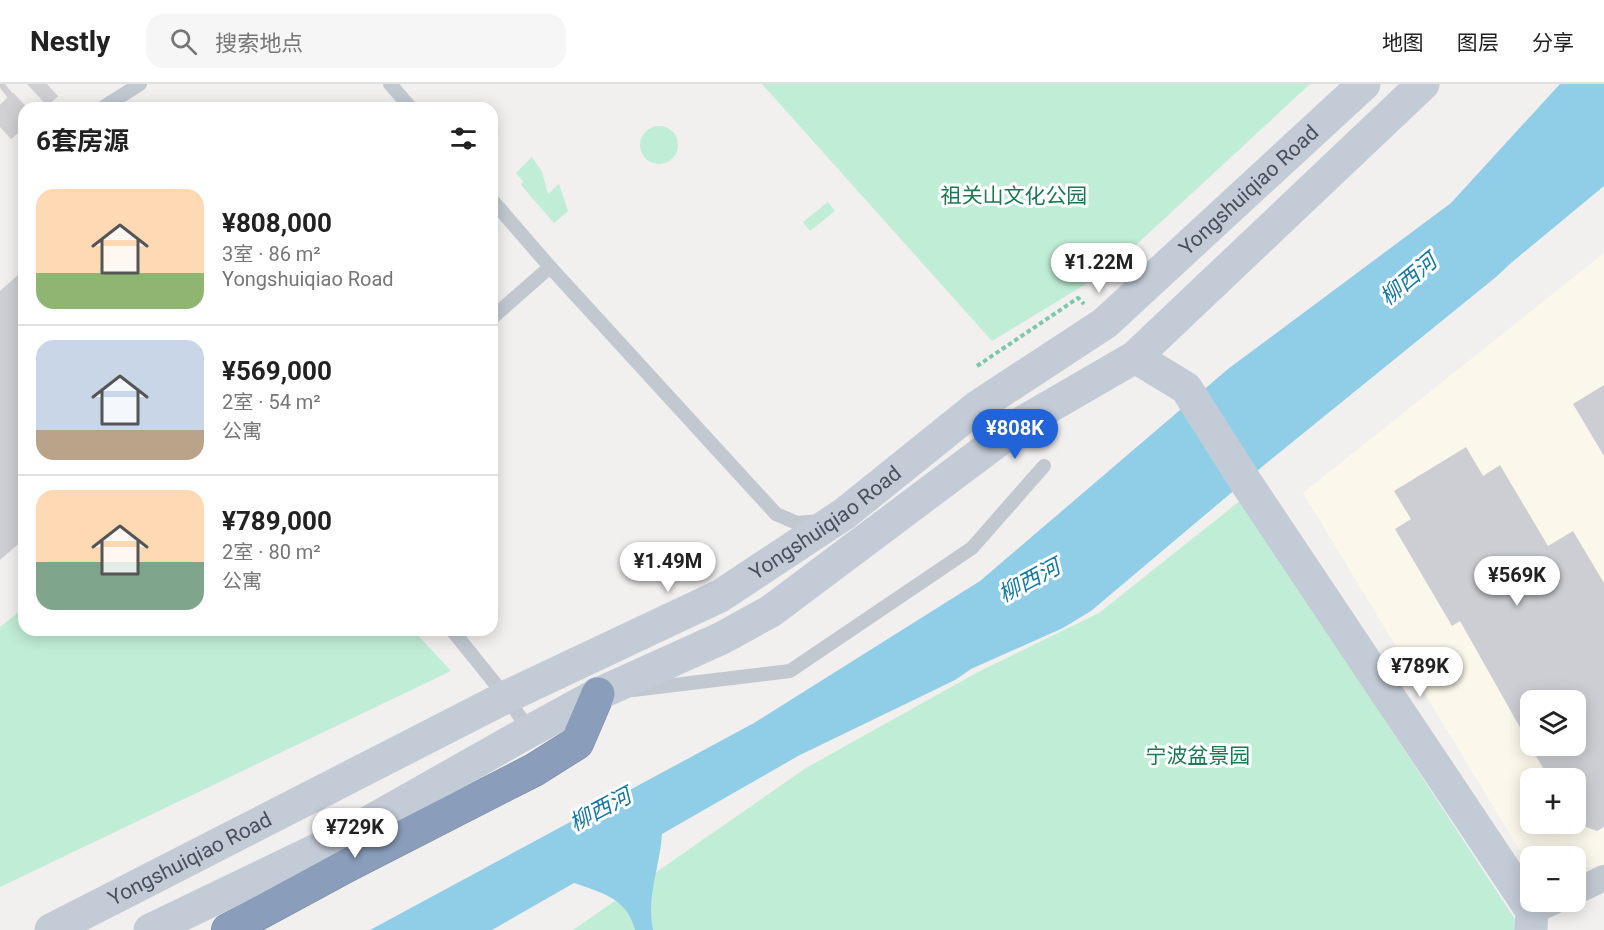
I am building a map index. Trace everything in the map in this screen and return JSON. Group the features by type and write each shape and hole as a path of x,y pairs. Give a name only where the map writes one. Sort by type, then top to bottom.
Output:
{"highway":[{"path":"228,930 350,864 534,770 577,743 598,694"}],"main road":[{"name":"Yongshuiqiao Road","path":"51,930 506,697 720,596 844,513 977,407 1105,323 1364,84"},
{"name":"Yongshuiqiao Road","path":"150,930 337,840 598,694 722,638 771,611 1023,422 1135,357 1423,84"},
{"path":"1135,357 1186,388 1247,484 1539,914"}],"street":[{"path":"1586,887 1604,878"}],"lane":[{"path":"112,102 140,84"},
{"path":"390,84 406,102"},
{"path":"498,207 776,514 797,523 817,522 844,513"},
{"path":"498,313 550,267"},
{"path":"598,694 790,672 972,548 1044,466"},
{"path":"457,636 530,731"}],"shaded area":[{"path":"1604,253 1604,864 1586,868 1586,846 1520,846 1520,851 1303,493"}],"green space":[{"name":"祖关山文化公园","path":"762,84 1310,84 1109,270 992,341"},
{"path":"659,126 673,131 678,145 673,159 659,164 645,159 640,145 645,131"},
{"path":"532,157 542,172 548,194 559,184 568,211 554,223 521,185 523,181 516,173"},
{"path":"828,202 835,211 810,231 803,222"},
{"name":"宁波盆景园","path":"1241,500 1516,921 1515,930 573,930 806,768 978,672 1099,613"},
{"path":"18,613 18,636 419,636 451,671 0,887 0,627"}],"water":[{"name":"柳西河","path":"1560,84 1604,84 1604,186 1496,277 1269,461 1091,611 1063,628 971,669 955,680 798,756 662,834 652,893 653,930 635,930 631,919 620,904 612,898 574,883 492,930 370,930 754,723 980,581 1228,369 1451,203"}],"building":[{"path":"18,275 18,544 0,560 0,291"},
{"path":"1604,385 1604,456 1573,404"},
{"path":"1466,447 1483,476 1500,465 1548,546 1573,531 1604,583 1604,827 1597,831 1586,827 1586,768 1543,768 1536,756 1586,756 1586,690 1520,690 1520,727 1460,621 1452,626 1395,529 1411,519 1394,491"}],"tunnel":[{"path":"0,88 5,84"},
{"path":"27,102 47,84"},
{"path":"0,127 18,111"}]}
